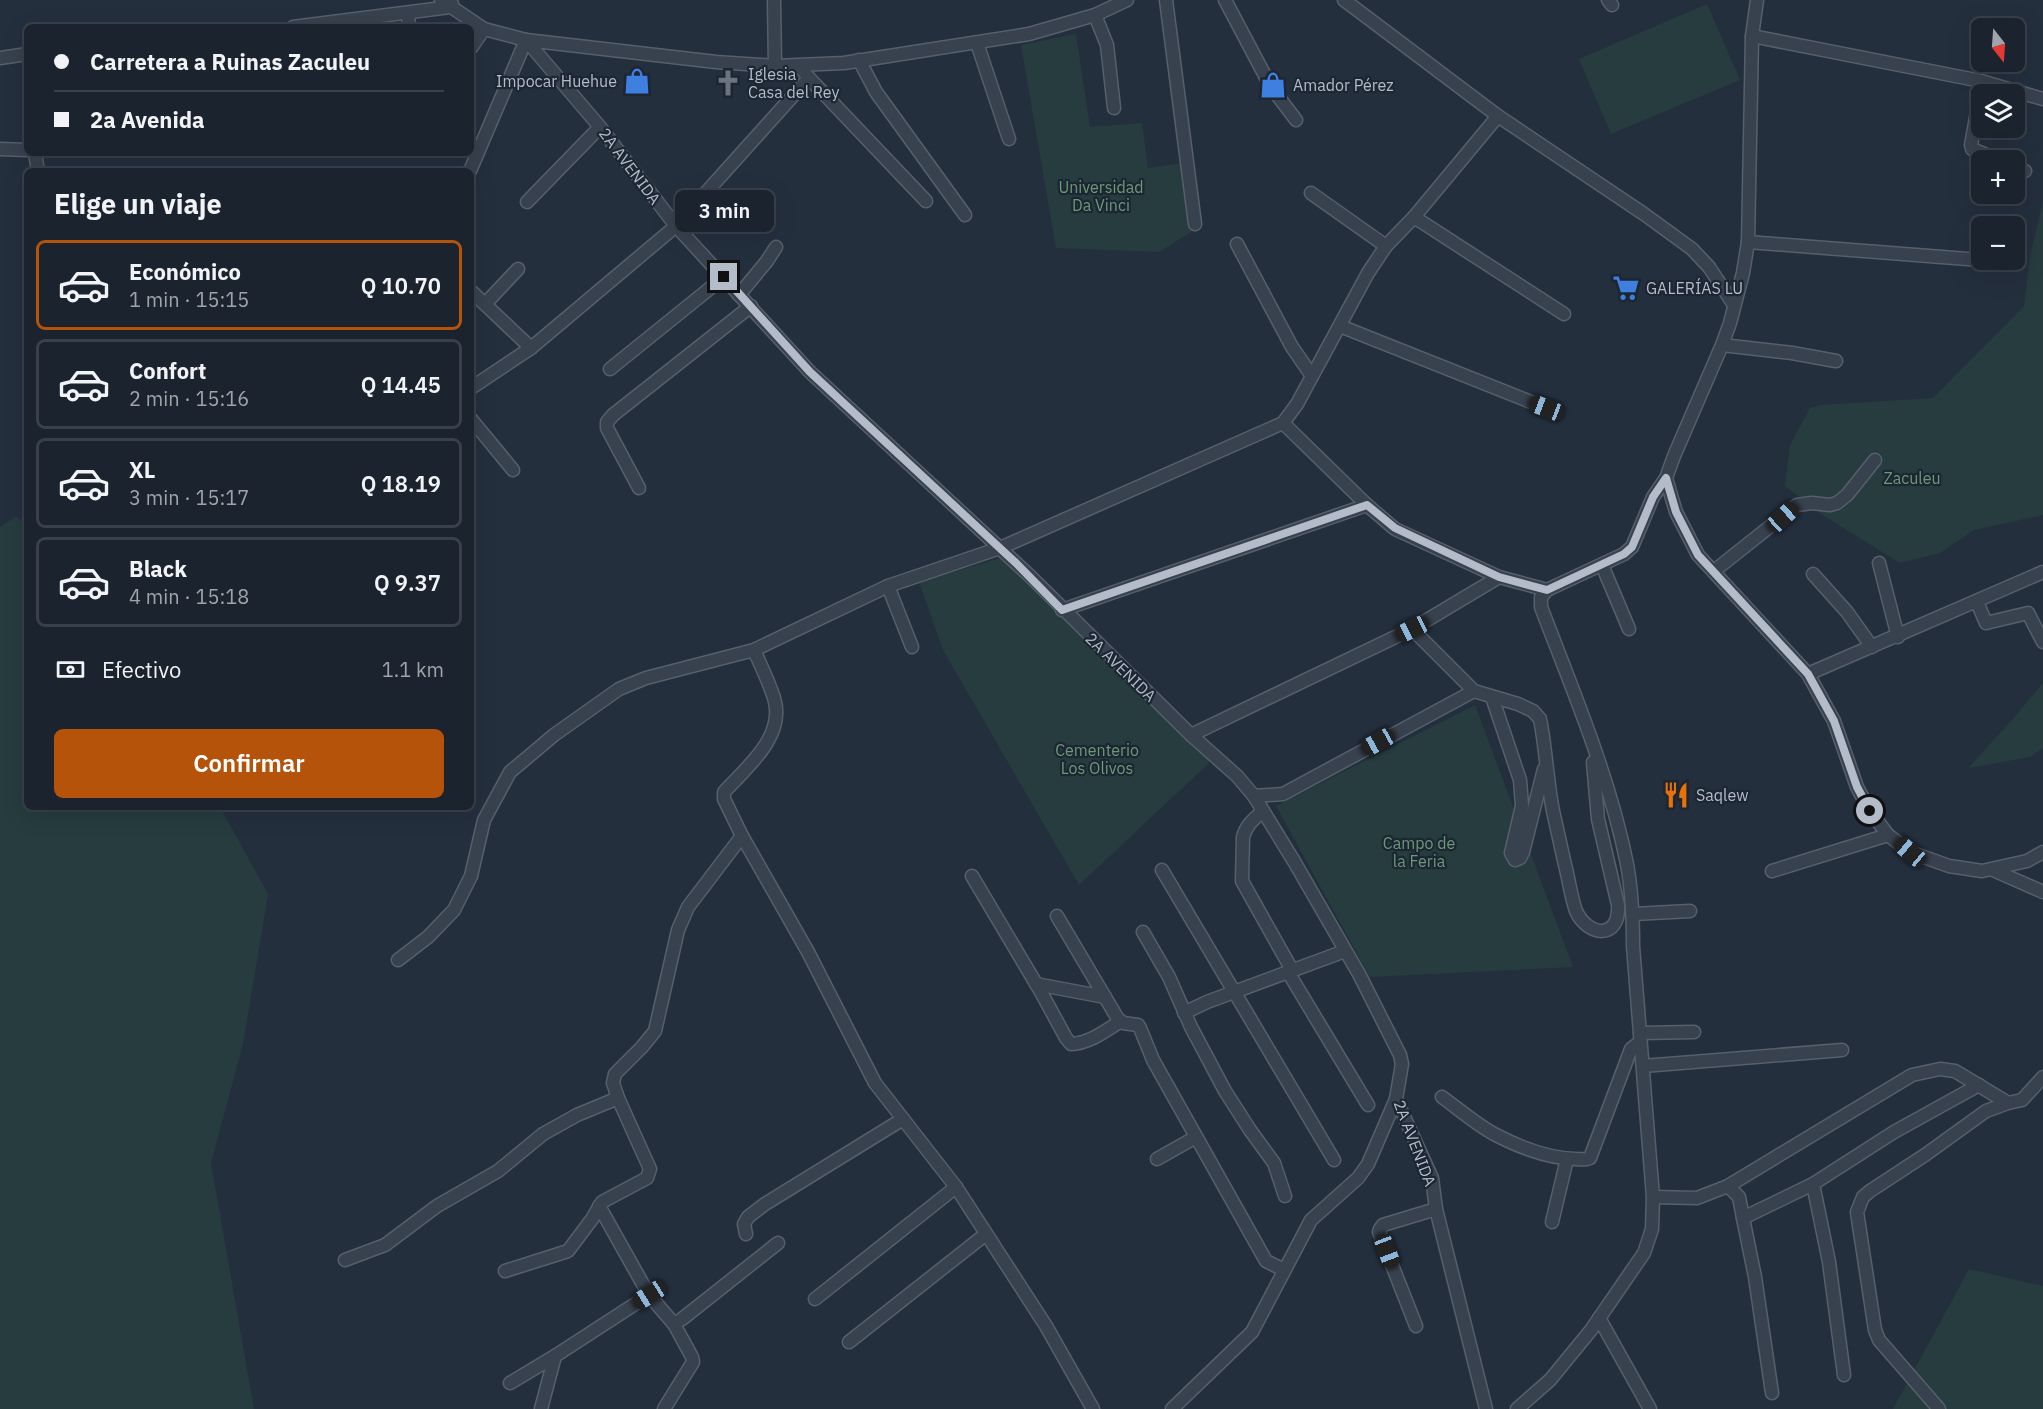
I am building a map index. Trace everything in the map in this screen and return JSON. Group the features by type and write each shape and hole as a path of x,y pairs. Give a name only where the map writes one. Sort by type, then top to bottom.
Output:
{"street":[{"path":"774,0 776,66"},
{"path":"317,24 408,13 448,2 484,29 526,40 716,62 799,66 859,60 1029,34 1095,15 1127,0"},
{"path":"1166,0 1195,224"},
{"path":"1225,0 1271,87 1296,120"},
{"path":"1344,0 1498,116 1692,249 1709,267 1734,305"},
{"path":"1517,1409 1550,1380 1599,1318 1644,1253 1652,1229 1653,1197 1633,946 1633,914 1627,865 1615,812 1591,740 1541,607 1541,597 1547,590 1624,554 1632,547 1653,497 1666,478 1722,345 1743,273 1748,242 1752,36 1757,0"},
{"path":"408,13 409,24"},
{"path":"1095,15 1107,45 1114,108"},
{"path":"474,44 484,29"},
{"path":"1752,36 1981,81 2043,99"},
{"path":"471,168 526,40"},
{"name":"2A AVENIDA","path":"526,40 600,127 676,226 810,372 1000,548 1191,735 1237,776 1254,796 1346,951 1400,1055 1402,1064 1395,1099 1432,1178 1436,1209 1486,1409"},
{"path":"977,43 1009,139"},
{"path":"0,58 24,54"},
{"path":"859,60 876,92 965,215"},
{"path":"799,66 926,201"},
{"path":"474,386 531,348 676,226 809,78"},
{"path":"1974,150 1971,145 1981,81"},
{"path":"398,960 428,937 454,910 471,876 484,820 496,794 510,772 554,735 619,689 646,678 754,650 888,586 1000,548 1283,423 1297,404 1368,273 1386,246 1414,217 1498,116"},
{"path":"527,202 600,127"},
{"path":"0,149 24,150"},
{"path":"1311,193 1386,246"},
{"path":"1414,217 1564,314"},
{"path":"1748,242 1971,259"},
{"path":"1237,244 1292,348 1312,376"},
{"path":"740,295 776,248"},
{"path":"485,304 518,269"},
{"path":"610,369 724,277"},
{"path":"474,294 531,348"},
{"path":"639,488 607,428 607,422 751,306"},
{"path":"1340,326 1546,408"},
{"path":"1722,345 1792,353 1836,361"},
{"path":"474,423 513,470"},
{"path":"1283,423 1367,505 1395,528 1499,577 1547,590"},
{"path":"1714,571 1797,505 1837,503 1847,495 1875,460"},
{"path":"1666,478 1676,512 1698,555 1808,674 1834,721 1857,787 1870,811 1888,835 1910,852 1949,866 1982,871 2027,861 2043,852"},
{"path":"1062,610 1367,505"},
{"path":"1880,563 1898,637"},
{"path":"1602,565 1629,629"},
{"path":"1808,674 1898,637 2043,572"},
{"path":"1812,574 1847,612 1872,647"},
{"path":"1191,735 1412,629 1499,577"},
{"path":"888,586 912,646"},
{"path":"1977,602 1986,623 2028,613 2043,642"},
{"path":"1412,629 1474,691 1518,704 1533,711 1540,719 1553,810 1576,911 1583,923 1593,929 1602,930 1610,928 1619,916 1598,819 1591,740"},
{"path":"754,650 775,700 773,732 763,750 724,792 724,799 742,836 808,952 875,1083 956,1186 1046,1326 1093,1409"},
{"path":"1254,796 1283,794 1474,691"},
{"path":"1492,697 1520,780 1522,806 1511,853 1515,860 1520,858 1523,852 1546,759"},
{"path":"1263,811 1245,830 1242,846 1242,881 1290,971 1368,1105"},
{"path":"1772,871 1888,835"},
{"path":"505,1271 568,1251 606,1198 647,1178 650,1174 650,1169 618,1098 613,1083 615,1074 655,1031 678,930 688,907 742,836"},
{"path":"1162,870 1334,1160"},
{"path":"1993,870 2043,892"},
{"path":"972,876 1071,1044 1096,1038 1121,1022 1138,1025 1153,1060 1266,1261 1284,1270"},
{"path":"1633,914 1690,911"},
{"path":"1057,916 1121,1022"},
{"path":"1143,932 1225,1091 1274,1163 1285,1196"},
{"path":"1184,1013 1207,1002 1346,951"},
{"path":"1036,984 1105,997"},
{"path":"1442,1097 1495,1135 1528,1149 1567,1159 1584,1160 1590,1158 1631,1049 1640,1037 1694,1032"},
{"path":"1643,1066 1842,1050"},
{"path":"1653,1197 1697,1198 1728,1186 1911,1075 1940,1069 1955,1071 2008,1103"},
{"path":"1939,1409 1879,1340 1875,1330 1857,1212 1863,1197 1870,1191 1986,1111 2022,1100 2043,1077"},
{"path":"1743,1218 1813,1184 1894,1132 1979,1085"},
{"path":"345,1260 385,1245 437,1206 498,1170 543,1134 577,1115 618,1098"},
{"path":"1172,1409 1252,1332 1311,1220 1358,1178 1368,1164 1395,1099"},
{"path":"746,1234 744,1224 748,1217 765,1204 903,1119"},
{"path":"1157,1159 1196,1137"},
{"path":"1552,1222 1567,1159"},
{"path":"1813,1184 1829,1262 1844,1375"},
{"path":"815,1299 956,1186"},
{"path":"1728,1186 1739,1197 1755,1277 1772,1393"},
{"path":"599,1206 649,1295 674,1324 693,1362 664,1409"},
{"path":"1416,1326 1379,1232 1383,1226 1436,1209"},
{"path":"849,1342 986,1234"},
{"path":"674,1324 778,1243"},
{"path":"510,1383 649,1295"},
{"path":"1599,1318 1650,1409"},
{"path":"541,1409 555,1356"}],"green space":[{"path":"1707,4 1740,80 1611,134 1579,59"},
{"name":"Universidad Da Vinci","path":"1076,34 1090,127 1142,123 1148,168 1183,163 1191,232 1159,252 1056,248 1021,45"},
{"name":"Zaculeu","path":"2043,202 2043,515 1974,530 1940,553 1900,563 1824,516 1785,486 1790,445 1810,408 1821,405 1933,398 2024,306 2030,256"},
{"path":"17,516 24,524 24,810 222,810 268,894 243,1044 211,1163 254,1409 0,1409 0,527"},
{"name":"Cementerio Los Olivos","path":"1004,557 1208,759 1209,763 1079,885 943,650 919,582"},
{"path":"2043,683 2043,748 2030,757 1968,768 2011,721"},
{"name":"Campo de la Feria","path":"1475,705 1573,967 1370,977 1276,806"},
{"path":"1969,1269 2043,1286 2043,1409 1893,1409"}],"place":[{"name":"Impocar Huehue","path":"637,81"},
{"name":"Iglesia Casa del Rey","path":"728,83"},
{"name":"Amador Pérez","path":"1273,85"},
{"name":"GALERÍAS LU","path":"1626,288"},
{"name":"Saqlew","path":"1676,795"}],"route":[{"path":"724,277 810,372 1031,577 1062,610 1367,505 1395,528 1499,577 1547,590 1624,554 1632,547 1653,497 1666,478 1676,512 1698,555 1808,674 1834,721 1857,787 1870,811"}]}
